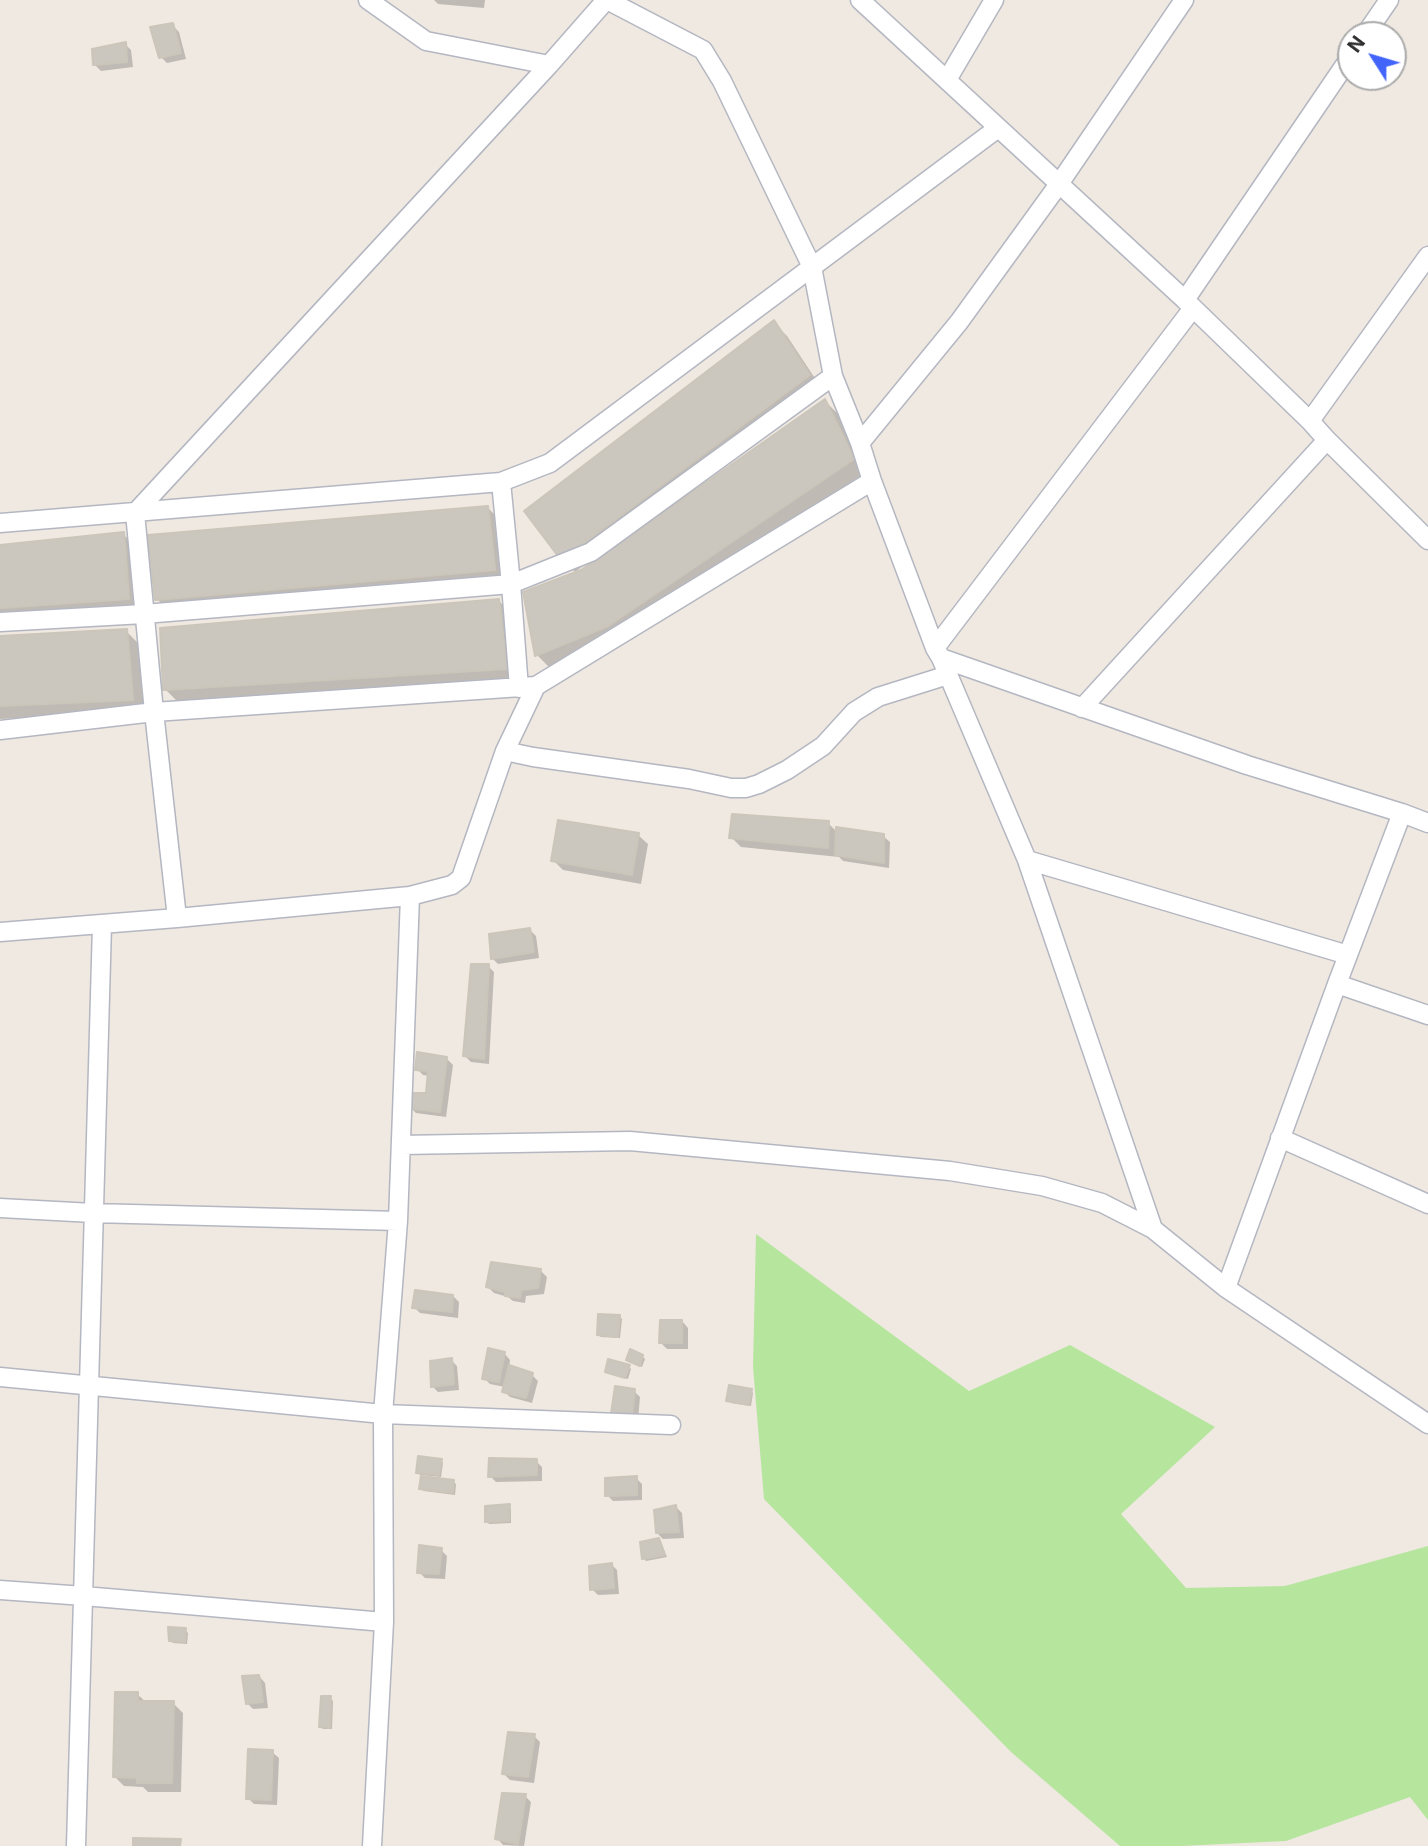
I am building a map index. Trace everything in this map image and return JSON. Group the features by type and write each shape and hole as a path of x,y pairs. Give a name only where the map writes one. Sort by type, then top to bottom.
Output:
{"street":[{"path":"368,0 426,41 549,65"},
{"path":"177,918 135,513 607,0 702,50 722,81 812,267 833,376 938,653 1027,860 1153,1229"},
{"path":"860,0 1189,304 1428,540"},
{"path":"947,80 994,0"},
{"path":"860,443 959,322 1059,184 1184,0"},
{"path":"1375,21 1389,0"},
{"path":"938,653 1189,304 1337,77"},
{"path":"0,523 501,482 550,463 998,128"},
{"path":"1310,421 1428,256"},
{"path":"0,622 144,614 511,584 591,552 833,376"},
{"path":"1082,708 1327,440"},
{"path":"0,730 154,712 527,687 872,481"},
{"path":"0,932 410,896 452,885 461,878 527,687 511,584 501,482"},
{"path":"938,653 1082,708 1428,823"},
{"path":"505,751 689,779 732,789 746,788 787,770 823,746 854,712 878,697 948,675"},
{"path":"1226,1287 1402,813"},
{"path":"1027,860 1348,955"},
{"path":"372,1846 384,1622 383,1414 398,1221 410,896"},
{"path":"76,1846 102,925"},
{"path":"1337,984 1428,1015"},
{"path":"1280,1138 1428,1203"},
{"path":"401,1145 630,1141 950,1171 1042,1186 1102,1203 1153,1229 1226,1287 1428,1424"},
{"path":"0,1208 398,1221"},
{"path":"0,1377 383,1414 671,1425"},
{"path":"0,1590 384,1622"}],"green space":[{"path":"756,1234 969,1391 1070,1345 1215,1427 1121,1514 1186,1588 1285,1586 1428,1546 1428,1820 1410,1797 1286,1841 1120,1846 1011,1752 764,1499 753,1367"}],"building":[{"path":"173,23 181,53 159,58 150,27"},
{"path":"126,42 127,62 93,65 92,49"},
{"path":"774,320 810,375 561,560 524,511"},
{"path":"825,399 854,459 608,626 535,656 523,592 581,570"},
{"path":"488,506 495,570 155,600 148,535"},
{"path":"124,532 129,599 0,608 0,545"},
{"path":"499,599 507,669 163,690 160,628"},
{"path":"127,629 133,700 0,706 0,636"},
{"path":"732,814 829,821 828,848 729,838"},
{"path":"558,820 639,833 632,875 551,861"},
{"path":"836,827 884,834 884,863 835,855"},
{"path":"530,928 534,952 491,959 489,934"},
{"path":"471,964 489,964 484,1059 463,1056"},
{"path":"417,1052 447,1057 440,1112 408,1108 410,1093 426,1093 428,1071 415,1070"},
{"path":"491,1262 541,1269 538,1288 521,1290 520,1298 505,1296 505,1292 486,1287"},
{"path":"415,1290 453,1295 452,1312 412,1308"},
{"path":"598,1314 620,1315 618,1337 597,1335"},
{"path":"660,1320 682,1320 682,1343 659,1343"},
{"path":"488,1348 505,1352 499,1382 482,1379"},
{"path":"630,1349 643,1355 640,1366 626,1360"},
{"path":"452,1358 454,1384 431,1387 430,1361"},
{"path":"608,1359 630,1365 625,1378 605,1372"},
{"path":"509,1365 533,1373 526,1398 502,1392"},
{"path":"729,1385 752,1389 749,1405 726,1401"},
{"path":"615,1386 635,1389 632,1416 611,1414"},
{"path":"418,1456 442,1459 439,1475 416,1473"},
{"path":"489,1458 537,1459 537,1475 488,1477"},
{"path":"421,1476 454,1480 453,1493 419,1489"},
{"path":"637,1476 637,1495 605,1496 605,1478"},
{"path":"510,1504 509,1521 485,1522 485,1506"},
{"path":"676,1505 679,1532 656,1533 654,1510"},
{"path":"659,1538 665,1555 642,1559 640,1542"},
{"path":"419,1545 442,1548 439,1574 417,1573"},
{"path":"612,1563 614,1588 590,1590 589,1566"},
{"path":"168,1627 186,1628 185,1642 169,1641"},
{"path":"259,1675 263,1702 246,1704 242,1676"},
{"path":"115,1692 138,1692 138,1701 174,1701 172,1783 137,1783 137,1778 113,1777"},
{"path":"321,1696 331,1696 330,1728 319,1727"},
{"path":"508,1732 535,1734 528,1777 502,1774"},
{"path":"248,1749 273,1750 271,1800 246,1799"},
{"path":"502,1793 526,1794 518,1844 495,1839"},
{"path":"133,1838 181,1839 180,1846 133,1846"}]}
